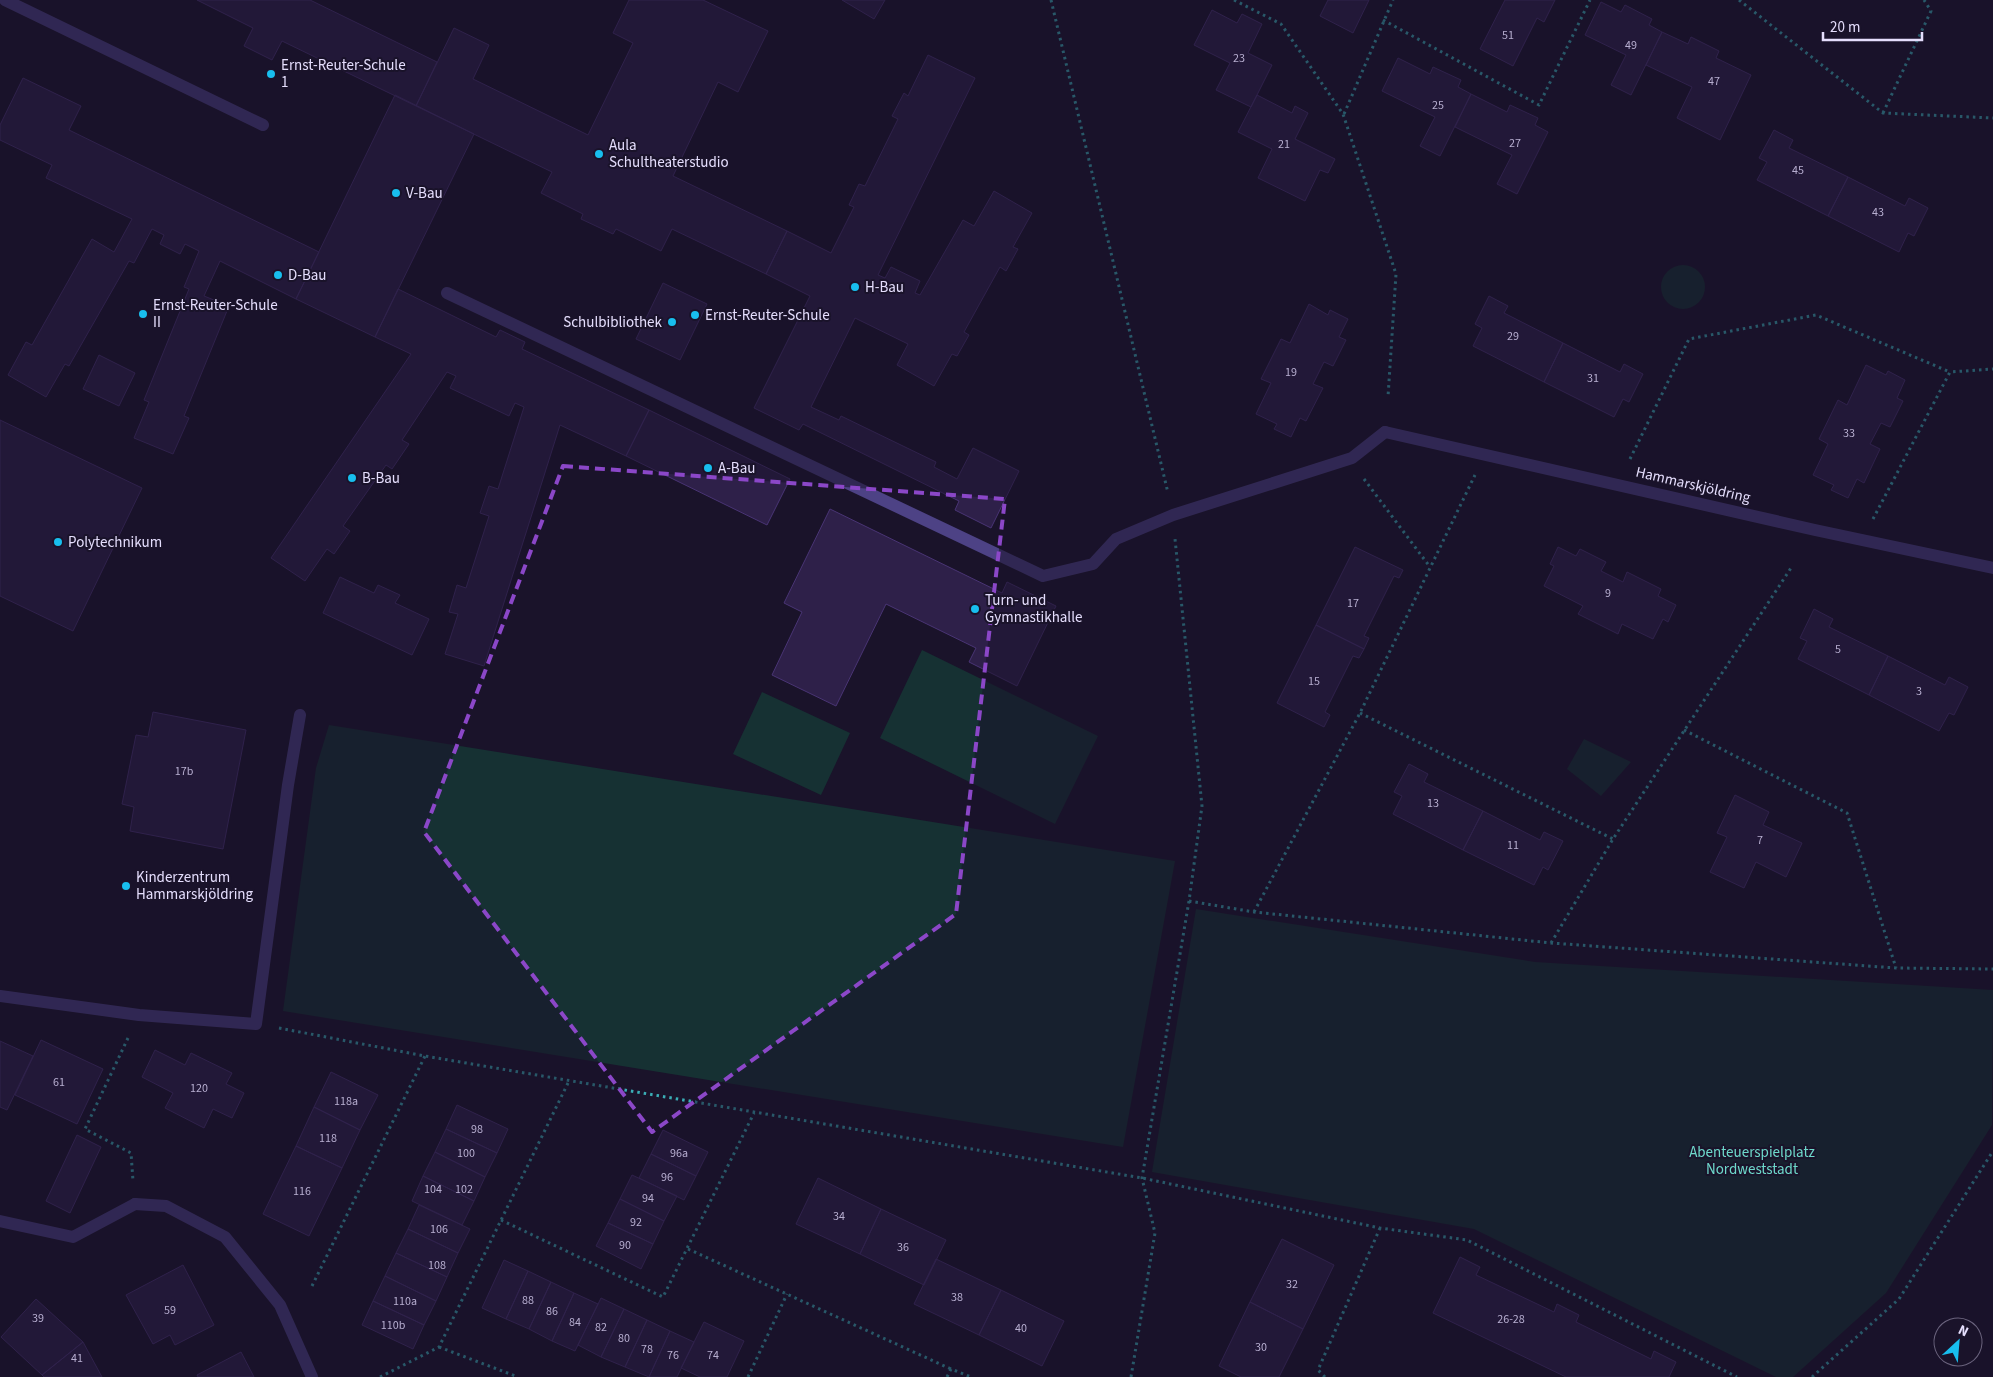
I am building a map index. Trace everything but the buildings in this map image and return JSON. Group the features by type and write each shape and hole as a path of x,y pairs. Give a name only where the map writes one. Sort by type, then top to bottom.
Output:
{"street":[{"path":"5,0 263,125"},
{"path":"447,293 1042,576 1093,564 1116,539 1173,515"},
{"name":"Hammarskjöldring","path":"1173,515 1352,458 1385,432 1816,530 1993,568"},
{"path":"0,996 140,1015 256,1024 286,795 300,715"},
{"path":"0,1221 74,1237 135,1204 166,1206 225,1237 280,1305 312,1377"}],"path":[{"path":"1051,0 1173,515 1202,806 1189,901 1142,1178 1155,1233 1131,1377"},
{"path":"1234,0 1282,24 1343,114 1396,274 1388,397"},
{"path":"1343,114 1393,0"},
{"path":"1383,20 1540,105 1590,0"},
{"path":"1739,0 1883,113 1993,118"},
{"path":"1883,113 1931,11 1924,0"},
{"path":"1630,459 1689,339 1816,315 1950,372 1993,369"},
{"path":"1872,519 1950,372"},
{"path":"1254,912 1360,713 1479,466"},
{"path":"1364,480 1430,567"},
{"path":"1551,943 1613,839 1791,568"},
{"path":"1360,713 1613,839"},
{"path":"1684,730 1847,814 1896,968"},
{"path":"1189,901 1254,912 1551,943 1896,968 1993,969"},
{"path":"131,1153 85,1129 140,1015"},
{"path":"256,1024 425,1056 1142,1178 1380,1228 1467,1240 1737,1377"},
{"path":"312,1286 425,1056"},
{"path":"380,1377 439,1347 569,1081"},
{"path":"501,1220 663,1297 754,1113"},
{"path":"1812,1377 1900,1299 1993,1151"},
{"path":"1325,1377 1318,1370 1380,1228"},
{"path":"688,1249 971,1377"},
{"path":"748,1377 787,1294"},
{"path":"439,1347 518,1377"},
{"path":"948,1377 951,1369"}],"highlighted area":[{"path":"563,466 1005,499 956,914 652,1132 424,832"}],"green space":[{"path":"1687,265 1699,271 1704,278 1704,296 1699,303 1692,308 1679,309 1671,306 1664,299 1661,283 1664,275 1671,268"},
{"path":"922,650 1098,736 1055,824 880,738"},
{"path":"762,692 850,733 821,795 733,754"},
{"path":"329,725 1175,861 1123,1147 283,1011 316,768"},
{"path":"1584,739 1631,762 1601,796 1567,769"},
{"name":"Abenteuerspielplatz Nordweststadt","path":"1196,909 1535,962 1993,990 1992,1125 1886,1293 1793,1377 1776,1377 1474,1229 1152,1172"}],"place":[{"name":"Ernst-Reuter-Schule 1","path":"271,74"},
{"name":"Aula Schultheaterstudio","path":"599,154"},
{"name":"V-Bau","path":"396,193"},
{"name":"D-Bau","path":"278,275"},
{"name":"H-Bau","path":"855,287"},
{"name":"Ernst-Reuter-Schule II","path":"143,314"},
{"name":"Ernst-Reuter-Schule","path":"695,315"},
{"name":"Schulbibliothek","path":"672,322"},
{"name":"A-Bau","path":"708,468"},
{"name":"B-Bau","path":"352,478"},
{"name":"Polytechnikum","path":"58,542"},
{"name":"Turn- und Gymnastikhalle","path":"975,609"},
{"name":"Kinderzentrum Hammarskjöldring","path":"126,886"}]}
